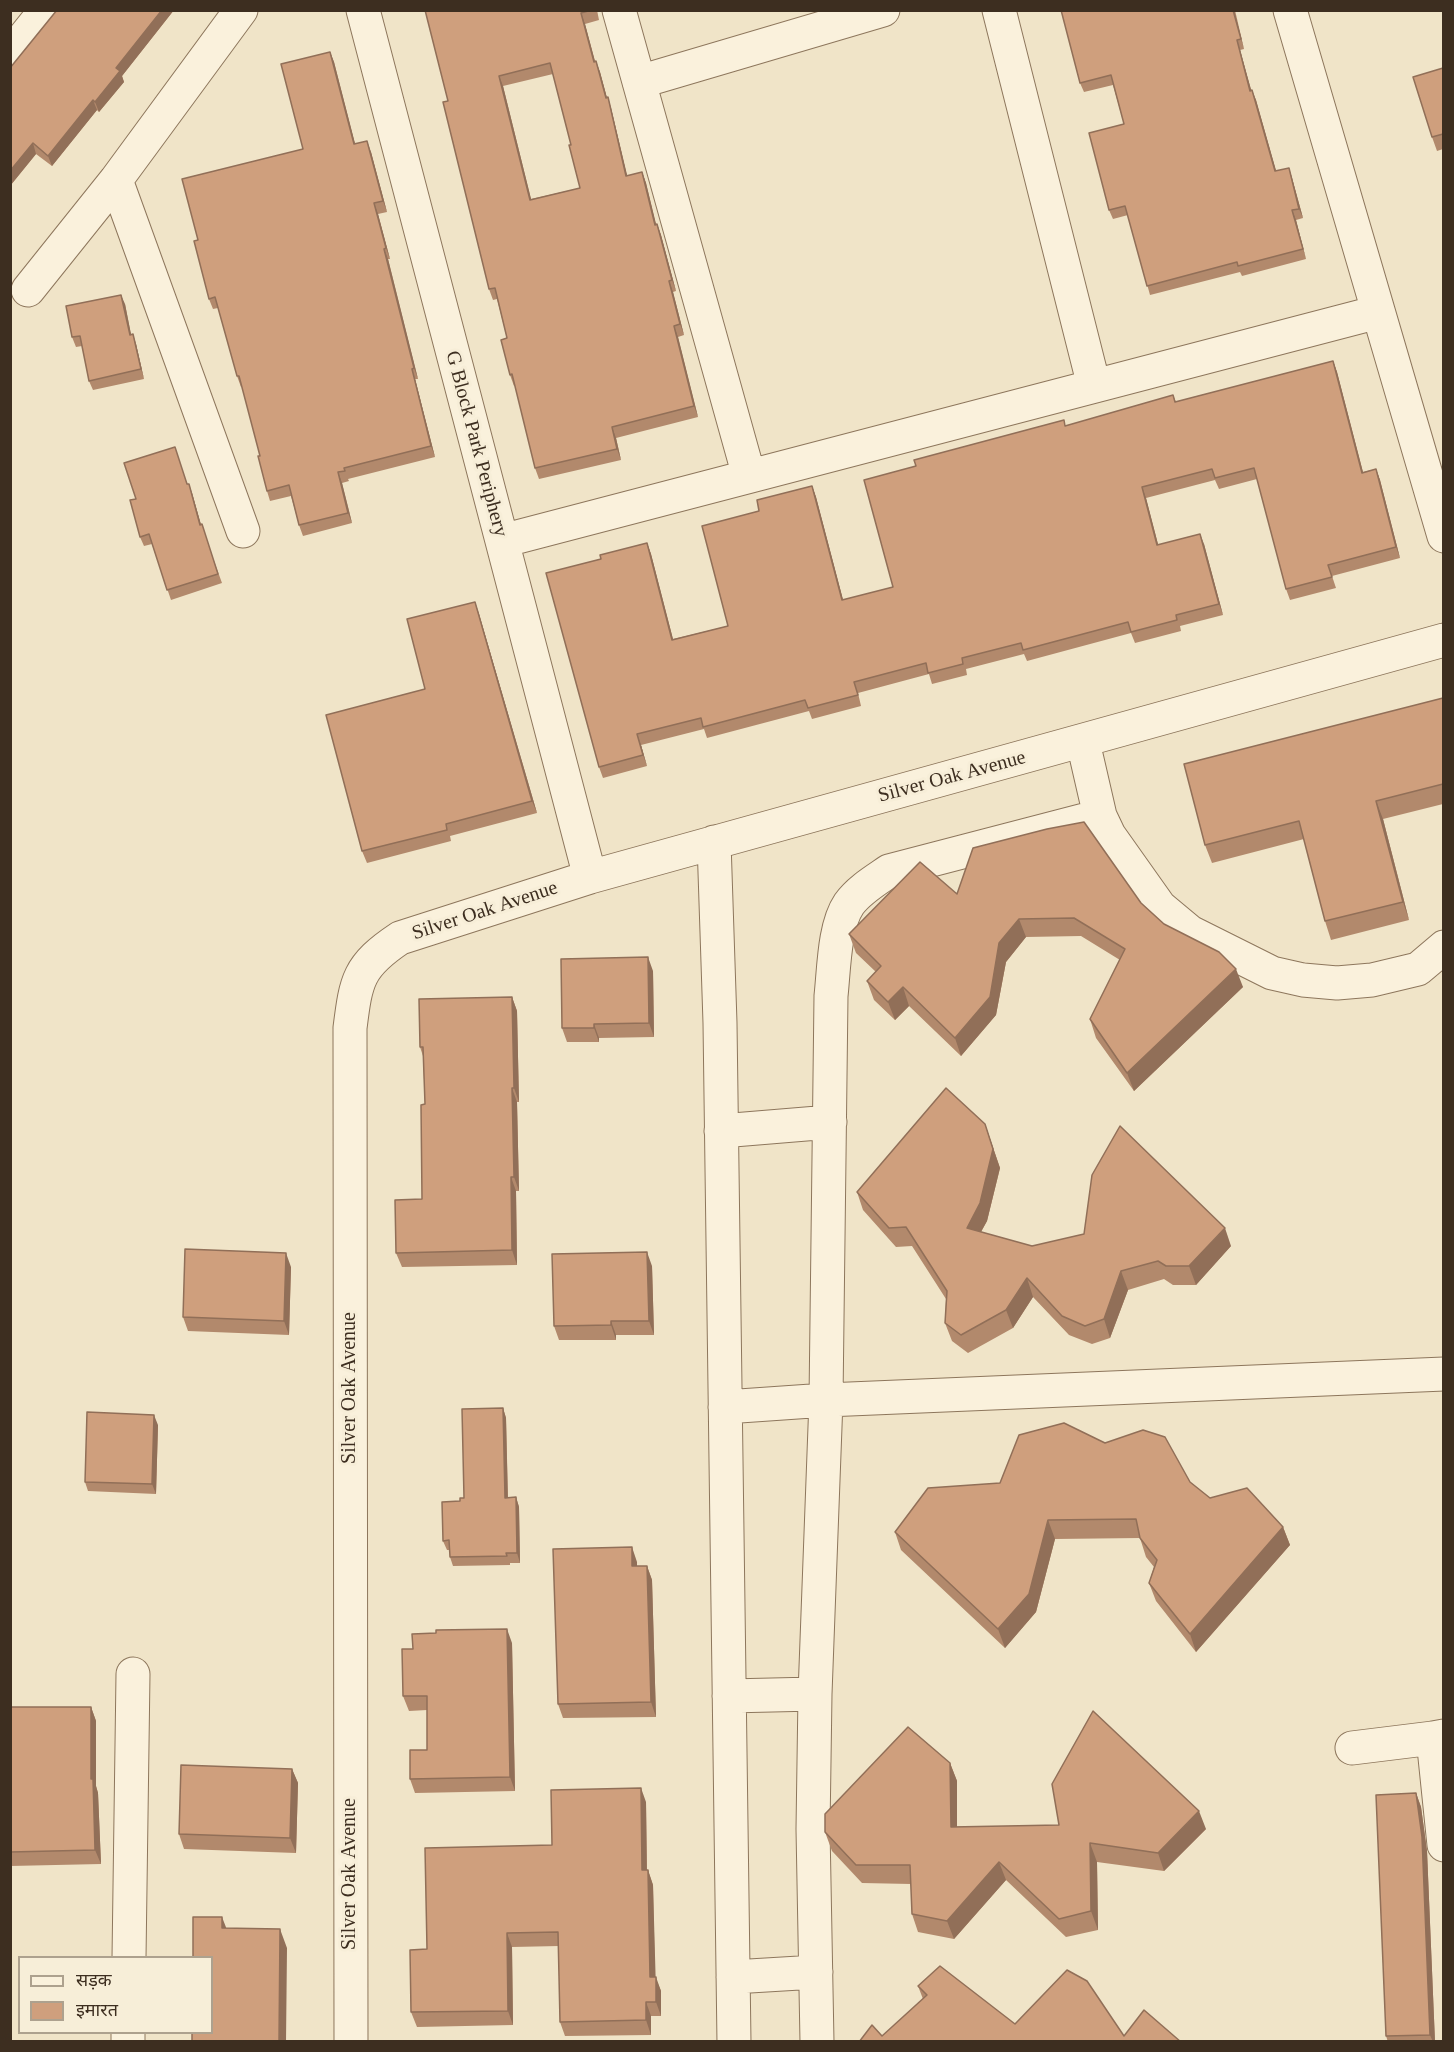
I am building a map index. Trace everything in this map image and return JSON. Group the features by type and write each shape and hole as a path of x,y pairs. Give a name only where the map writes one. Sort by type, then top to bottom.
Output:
{"street":[{"path":"10,55 46,10"},
{"path":"28,290 116,180 241,10"},
{"name":"G Block Park Periphery","path":"363,10 590,877"},
{"path":"619,10 748,476"},
{"path":"639,82 883,10"},
{"path":"999,10 1094,386"},
{"path":"1290,10 1443,536"},
{"path":"116,180 243,531"},
{"path":"502,541 1378,312"},
{"name":"Silver Oak Avenue","path":"351,2042 350,1028 355,989 366,966 400,938 590,877 1443,640"},
{"path":"1083,741 1100,816 1109,835 1160,907 1190,932 1272,973 1303,980 1337,983 1372,980 1418,969 1443,947"},
{"path":"817,2042 813,1829 815,1694 826,1400 831,996 843,915 850,902 889,871 1100,816"},
{"path":"714,842 721,1131 734,2042"},
{"path":"721,1131 830,1122"},
{"path":"725,1407 826,1400 1443,1374"},
{"path":"129,1956 133,1674"},
{"path":"729,1696 815,1694"},
{"path":"1352,1748 1438,1737 1443,1845"},
{"path":"733,1977 816,1972"}],"building":[{"path":"57,10 162,10 116,68 120,71 95,102 93,100 48,156 33,143 10,171 10,68"},
{"path":"425,10 592,10 581,13 594,62 596,61 606,98 608,97 626,176 642,172 655,225 657,224 672,280 669,281 680,324 674,326 694,406 612,427 617,449 535,468 512,374 510,375 501,340 507,338 495,288 489,289 443,102 448,101","holes":["550,63 571,145 569,145 580,188 530,200 499,76"]},
{"path":"1061,10 1233,10 1241,39 1237,40 1250,91 1252,90 1275,171 1289,168 1299,209 1292,210 1303,249 1238,266 1237,262 1147,286 1125,206 1109,210 1089,133 1124,124 1111,75 1080,83"},
{"path":"330,52 354,144 367,141 383,201 374,203 431,446 344,468 345,471 338,472 348,513 299,525 289,485 267,491 239,376 237,376 215,297 209,299 194,241 198,240 182,179 303,149 281,64"},
{"path":"1443,68 1443,134 1432,137 1413,77"},
{"path":"121,295 141,369 89,381 80,336 72,337 66,306"},
{"path":"1333,361 1362,473 1376,469 1396,547 1328,565 1332,577 1286,589 1254,468 1215,478 1212,469 1142,487 1157,545 1200,534 1219,604 1176,615 1177,620 1131,632 1128,622 1023,650 1021,643 962,658 963,664 928,673 926,663 854,682 858,695 808,708 805,700 703,727 701,718 637,734 643,755 599,767 546,573 601,559 600,555 647,543 672,640 728,626 702,526 759,511 757,500 812,486 842,600 893,587 864,480 916,466 914,460 1064,420 1065,426 1173,395 1175,402"},
{"path":"175,447 218,574 167,590 149,534 140,537 130,500 136,499 124,463"},
{"path":"475,602 532,801 446,824 447,830 362,851 326,715 425,689 407,619"},
{"path":"1443,698 1443,784 1376,801 1403,902 1325,921 1299,821 1205,845 1184,764"},
{"path":"1084,822 1141,903 1164,924 1219,952 1236,969 1127,1073 1090,1019 1125,949 1074,918 1019,919 999,943 990,997 955,1038 903,987 888,1002 867,981 881,966 849,934 920,862 957,894 973,848"},
{"path":"648,957 649,1023 594,1024 594,1028 562,1028 561,959"},
{"path":"512,997 514,1177 511,1177 512,1250 396,1253 395,1200 422,1199 421,1105 425,1104 419,999"},
{"path":"946,1088 985,1124 993,1149 980,1203 967,1228 1032,1246 1084,1234 1092,1175 1120,1126 1225,1228 1189,1266 1166,1266 1158,1261 1121,1271 1104,1319 1085,1326 1062,1316 1027,1278 1006,1310 961,1335 945,1323 947,1291 906,1227 889,1228 857,1192"},
{"path":"185,1249 286,1253 284,1321 183,1317"},
{"path":"647,1252 649,1321 611,1321 611,1325 554,1326 552,1254"},
{"path":"503,1408 505,1498 516,1497 517,1553 506,1553 507,1556 450,1557 449,1540 443,1541 442,1502 460,1501 460,1498 464,1498 462,1409"},
{"path":"87,1412 154,1415 152,1484 85,1482"},
{"path":"1064,1423 1105,1443 1143,1430 1165,1437 1190,1482 1210,1498 1247,1488 1283,1527 1190,1634 1149,1583 1157,1560 1140,1538 1136,1519 1048,1520 1029,1594 998,1629 895,1532 928,1488 1000,1483 1019,1435"},
{"path":"632,1547 632,1566 647,1566 651,1702 558,1704 553,1549"},
{"path":"507,1629 510,1777 410,1779 410,1750 427,1750 427,1696 403,1696 402,1649 413,1649 412,1634 436,1633 436,1630"},
{"path":"10,1707 91,1707 91,1779 93,1779 95,1850 10,1852"},
{"path":"1093,1711 1199,1811 1158,1853 1090,1843 1091,1911 1059,1919 999,1862 947,1921 912,1914 910,1865 856,1865 825,1832 825,1814 908,1727 950,1763 951,1827 1059,1825 1052,1784"},
{"path":"181,1765 292,1769 290,1838 179,1834"},
{"path":"641,1788 642,1870 648,1870 650,1977 656,1977 656,2002 646,2002 646,2020 560,2022 558,1932 507,1933 508,2011 411,2012 410,1950 427,1949 425,1848 552,1845 551,1790"},
{"path":"1416,1793 1422,1837 1430,2035 1386,2036 1376,1795"},
{"path":"193,1917 222,1917 222,1928 280,1929 279,2042 192,2042 192,2034 213,2034 213,1956 193,1956"},
{"path":"940,1966 1015,2024 1067,1970 1087,1981 1124,2036 1144,2010 1181,2042 859,2042 872,2025 882,2036 927,1995 918,1986"}]}
